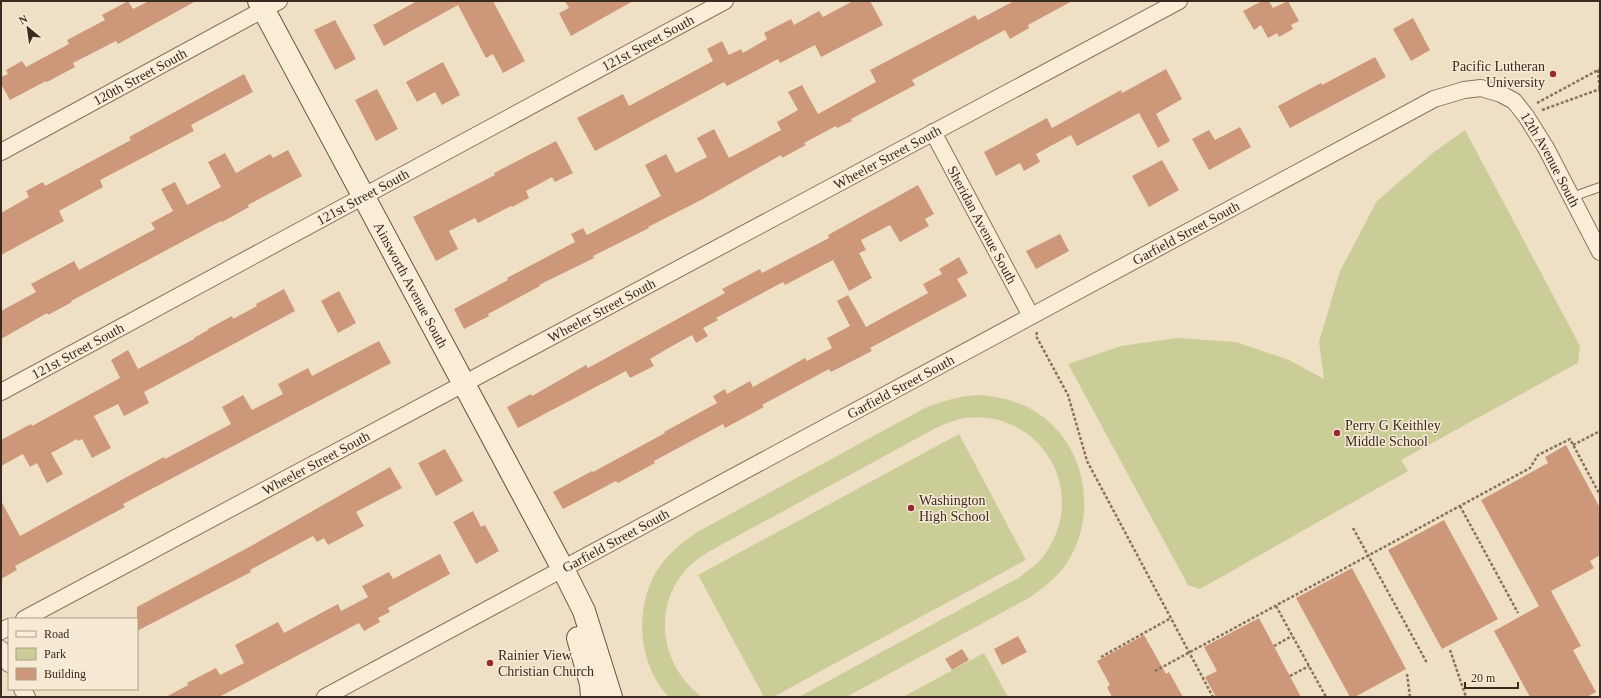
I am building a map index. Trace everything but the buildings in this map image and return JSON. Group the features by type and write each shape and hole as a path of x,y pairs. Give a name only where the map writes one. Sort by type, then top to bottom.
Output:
{"street":[{"name":"121st Street South","path":"1,392 724,1"},
{"name":"Wheeler Street South","path":"26,618 1178,1"},
{"name":"Ainsworth Avenue South","path":"267,4 363,195 584,611 611,697"},
{"name":"120th Street South","path":"1,152 267,4"},
{"name":"12th Avenue South","path":"1481,88 1502,94 1514,101 1528,115 1600,252"},
{"name":"Garfield Street South","path":"325,697 1434,99 1464,90 1481,88"},
{"name":"Sheridan Avenue South","path":"933,132 1031,316"},
{"name":"Ainsworth Avenue South","path":"563,569 568,607 591,684 592,697"},
{"path":"1,649 8,662"}],"lane":[{"path":"1572,197 1600,188"}],"path":[{"path":"1528,115 1531,106 1599,70 1600,93"},
{"path":"1528,115 1600,89"},
{"path":"1036,336 1068,395 1087,461 1213,697"},
{"path":"1573,445 1600,431"},
{"path":"1155,671 1530,468 1538,455 1570,439 1600,495"},
{"path":"1460,506 1518,614"},
{"path":"1353,528 1427,663"},
{"path":"1276,606 1326,697"},
{"path":"1101,657 1171,618"},
{"path":"1274,646 1292,636"},
{"path":"1450,650 1466,697"},
{"path":"1290,676 1309,666"},
{"path":"1406,674 1410,697"}],"green space":[{"path":"1465,130 1580,346 1578,363 1401,460 1408,471 1200,589 1188,585 1068,364 1121,346 1177,338 1236,342 1289,360 1324,379 1319,342 1340,271 1377,201 1434,152"},
{"path":"980,395 998,397 1015,402 1037,413 1055,428 1069,446 1078,467 1084,490 1084,513 1079,536 1070,558 1062,570 1052,580 1029,598 846,697 799,697 1018,578 1044,556 1050,546 1060,522 1062,499 1058,476 1048,455 1033,438 1013,425 991,418 965,418 958,420 936,428 697,559 683,573 671,593 666,609 665,625 671,658 689,686 702,697 669,697 658,683 650,667 642,632 646,595 662,563 670,554 699,531 925,408 952,399"},
{"path":"959,434 1026,560 773,697 764,697 698,575"},
{"path":"984,653 1008,697 903,697"}],"place":[{"name":"Pacific Lutheran University","path":"1553,74"},
{"name":"Perry G Keithley Middle School","path":"1337,433"},
{"name":"Washington High School","path":"911,508"},
{"name":"Rainier View Christian Church","path":"490,663"}]}
